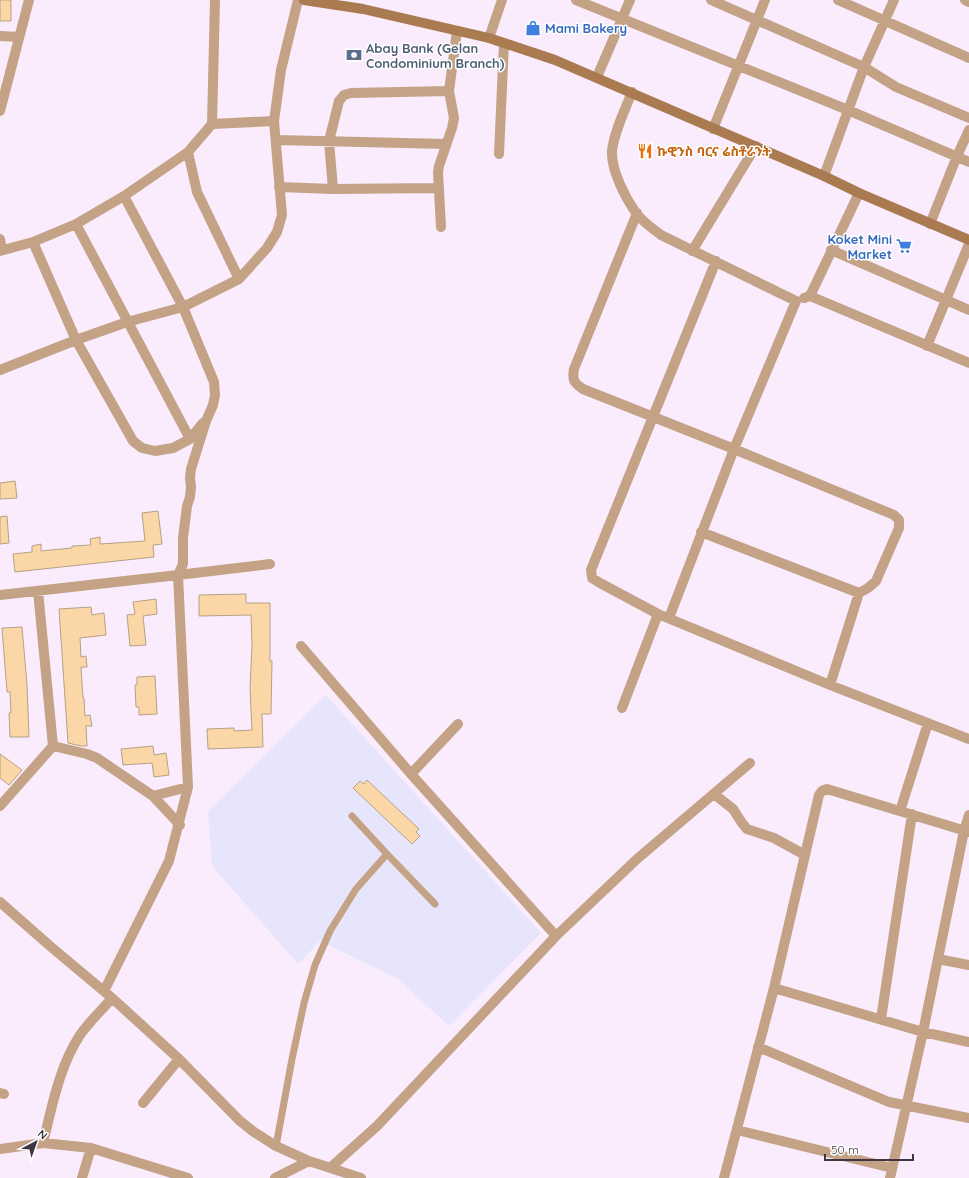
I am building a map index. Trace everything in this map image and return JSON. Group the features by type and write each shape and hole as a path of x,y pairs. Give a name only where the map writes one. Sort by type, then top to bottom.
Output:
{"street":[{"path":"0,111 29,0"},
{"path":"0,239 1,250 33,242 76,224 124,196 188,152 212,124 215,0"},
{"path":"0,370 127,322 183,307 239,279 267,248 277,232 282,215 274,121 280,70 298,0"},
{"path":"304,0 363,4 457,31 489,38 555,60 632,92 713,129 756,146 859,193 969,240"},
{"path":"489,38 502,0"},
{"path":"576,0 848,110 969,162"},
{"path":"597,77 630,0"},
{"path":"711,0 864,67 896,87 969,118"},
{"path":"713,129 765,0"},
{"path":"838,0 969,58"},
{"path":"824,176 864,67 894,0"},
{"path":"965,0 969,2"},
{"path":"441,227 439,166 454,118 449,91 457,31"},
{"path":"0,36 19,37"},
{"path":"499,154 504,43"},
{"path":"333,189 329,141 339,100 344,95 351,93 449,91"},
{"path":"632,92 615,137 612,157 616,176 637,213 650,227 662,235 796,301 810,296 969,363"},
{"path":"212,124 274,121"},
{"path":"930,224 969,130"},
{"path":"276,140 446,144"},
{"path":"692,250 756,146"},
{"path":"188,152 197,192 239,279"},
{"path":"279,187 333,189 439,188"},
{"path":"810,296 859,193"},
{"path":"104,991 170,861 180,825 188,787 178,576 183,564 183,538 191,487 190,468 216,395 214,382 183,307 124,196"},
{"path":"637,213 574,369 573,378 575,383 583,389 894,515 899,520 899,528 876,581 859,593 830,685"},
{"path":"76,224 190,439"},
{"path":"33,242 76,340 133,441 142,448 155,451 173,448 190,439 206,421"},
{"path":"927,346 969,244"},
{"path":"831,250 969,310"},
{"path":"716,261 591,570 592,578 658,614 830,685 969,739"},
{"path":"669,618 734,449 796,301"},
{"path":"701,532 859,593"},
{"path":"0,595 178,576 270,564"},
{"path":"0,806 53,746 38,591"},
{"path":"622,708 658,614"},
{"path":"301,646 411,774 556,936"},
{"path":"900,810 928,723"},
{"path":"411,774 458,724"},
{"path":"53,746 87,754 97,758 154,796 180,825"},
{"path":"330,1168 377,1126 556,936 637,859 750,764"},
{"path":"154,796 188,787"},
{"path":"724,1178 774,988 819,795 822,791 827,789 967,831"},
{"path":"714,794 733,809 747,828 774,838 805,855"},
{"path":"880,1019 912,814"},
{"path":"737,1130 893,1175 938,959 967,831 969,815"},
{"path":"0,902 104,991 179,1058 240,1121 254,1132 276,1146 309,1161 361,1178"},
{"path":"938,959 969,965"},
{"path":"774,988 923,1032 969,1042"},
{"path":"43,1143 58,1084 68,1056 80,1034 112,998"},
{"path":"758,1047 889,1102 969,1118"},
{"path":"143,1103 179,1058"},
{"path":"0,1149 43,1143 91,1148 188,1178"},
{"path":"82,1178 91,1148"},
{"path":"275,1178 309,1161"}],"lane":[{"path":"352,816 435,904"},
{"path":"276,1146 304,1003 315,965 330,932 356,889 387,854"}],"shaded area":[{"path":"326,695 541,933 449,1026 398,979 320,941 298,964 212,866 208,811"}],"building":[{"path":"0,0 11,0 11,21 0,21"},
{"path":"15,481 17,498 0,499 0,483"},
{"path":"158,511 162,544 153,545 154,557 15,572 13,554 32,552 32,546 41,544 41,551 72,548 72,546 91,545 90,539 100,537 100,544 145,541 142,513"},
{"path":"7,516 9,543 0,544 0,517"},
{"path":"246,594 246,603 270,603 270,661 272,661 271,714 262,714 263,747 208,749 207,729 234,728 234,731 252,730 250,689 252,646 251,615 199,616 199,595"},
{"path":"156,599 157,614 143,616 146,645 130,646 127,615 135,614 133,602"},
{"path":"91,607 92,615 104,613 106,635 80,638 81,657 86,656 87,667 81,667 85,716 90,715 92,726 86,726 87,746 81,746 68,743 59,609"},
{"path":"22,627 27,684 29,737 10,737 10,692 7,692 2,628"},
{"path":"155,676 157,714 139,715 139,707 136,707 135,685 137,685 137,677"},
{"path":"153,746 154,755 166,753 169,775 154,777 152,763 123,765 121,749"},
{"path":"0,754 22,770 9,785 0,778"},
{"path":"367,780 419,829 416,832 420,836 412,844 353,788 360,781 364,784"}],"place":[{"name":"Mami Bakery","path":"533,28"},
{"name":"Abay Bank (Gelan Condominium Branch)","path":"354,55"},
{"name":"ኩዊንስ ባርና ሬስቶራንት","path":"645,151"},
{"name":"Koket Mini Market","path":"904,246"}]}
